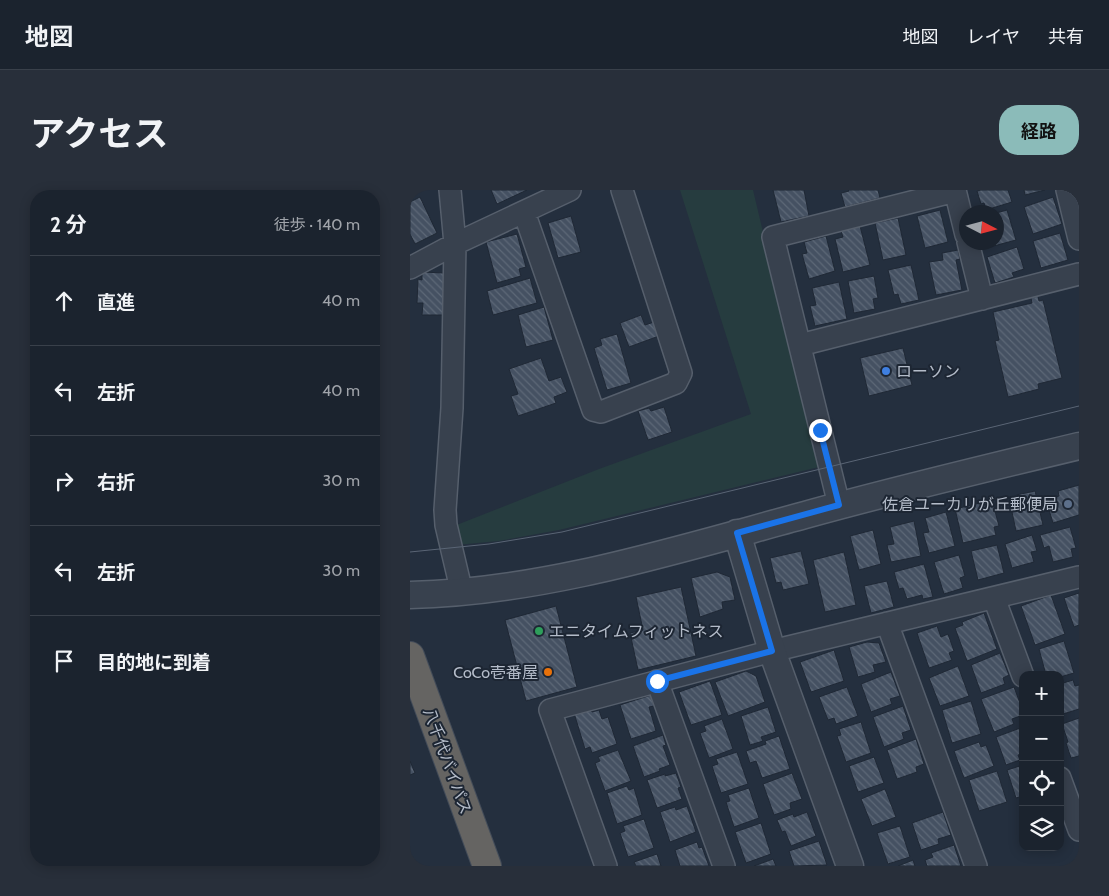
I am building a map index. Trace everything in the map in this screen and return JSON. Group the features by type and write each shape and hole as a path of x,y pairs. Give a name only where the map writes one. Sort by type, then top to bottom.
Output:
{"highway":[{"name":"八千代バイパス","path":"410,656 487,866"}],"street":[{"path":"450,190 455,244 452,408 445,510 446,525 462,593"},
{"path":"410,268 455,244 570,190"},
{"path":"524,212 593,410 601,412 676,383 681,373 622,190"},
{"path":"1067,190 1079,239"},
{"path":"839,505 773,237 955,191 959,207"},
{"path":"970,250 982,299"},
{"path":"800,345 1079,274"},
{"path":"410,595 462,593 535,582 613,566 839,505 1079,446"},
{"path":"737,533 772,651 850,866"},
{"path":"606,866 550,710 772,651 1079,577"},
{"path":"994,598 1021,671"},
{"path":"887,623 976,866"},
{"path":"657,681 724,866"},
{"path":"1064,789 1079,830"}],"green space":[{"path":"680,190 753,190 819,467 559,530 499,541 456,545 454,526 599,469 751,414"}],"building":[{"path":"491,190 527,190 497,204"},
{"path":"773,190 804,190 809,216 781,222"},
{"path":"848,190 878,190 880,198 845,207 841,193"},
{"path":"1008,190 1012,202 1002,205 981,204 977,191"},
{"path":"1024,190 1045,190 1025,195"},
{"path":"420,197 437,233 415,244 410,234 410,202"},
{"path":"1053,197 1062,224 1033,234 1024,207"},
{"path":"940,210 948,242 925,248 917,216"},
{"path":"1007,210 1016,240 1004,243 1004,211"},
{"path":"571,216 581,252 558,258 548,223"},
{"path":"898,218 906,255 883,260 875,223"},
{"path":"860,226 870,265 843,272 835,239 843,237 841,231"},
{"path":"1060,233 1068,260 1041,268 1033,241"},
{"path":"517,234 526,267 519,269 521,276 497,283 486,242"},
{"path":"826,236 835,271 809,279 802,254 807,253 804,242"},
{"path":"1017,247 1024,269 1012,273 1014,277 995,283 987,257"},
{"path":"958,250 960,259 956,260 962,290 936,295 929,262 943,260 942,253"},
{"path":"911,265 919,300 901,304 898,294 894,295 888,270"},
{"path":"422,272 444,273 443,315 422,315 423,303 417,303 418,279 422,280"},
{"path":"874,276 878,298 873,299 875,309 854,313 848,281"},
{"path":"530,278 537,303 493,315 487,291"},
{"path":"839,282 847,319 815,326 810,306 816,305 812,288"},
{"path":"1038,296 1039,301 1043,300 1062,378 1038,384 1039,389 1008,397 995,341 999,340 993,312 1032,303 1031,298"},
{"path":"544,307 553,340 526,347 518,315"},
{"path":"641,315 645,325 654,322 659,336 629,347 620,323"},
{"path":"617,334 631,383 607,390 594,348 602,345 600,339"},
{"name":"ローソン","path":"903,348 912,385 869,396 860,358"},
{"path":"541,358 549,381 561,377 567,392 554,397 556,403 518,416 511,396 518,394 509,369"},
{"path":"664,407 672,432 648,440 638,411 649,408 651,411"},
{"path":"1079,485 1079,515 1053,523 1046,500 1059,496 1058,491"},
{"path":"1035,491 1043,525 1016,531 1012,512 1020,510 1016,495"},
{"path":"992,500 999,526 994,527 996,535 963,543 955,509"},
{"path":"946,512 955,546 929,553 923,533 929,532 925,518"},
{"path":"914,521 921,556 891,562 887,545 894,544 890,527"},
{"path":"1070,527 1076,548 1071,549 1073,557 1053,562 1049,546 1044,548 1040,535"},
{"path":"873,530 881,564 859,570 850,536"},
{"path":"1032,535 1037,551 1031,552 1034,562 1012,568 1005,544"},
{"path":"997,545 1004,573 978,580 971,551"},
{"path":"801,551 809,584 783,590 781,582 776,583 770,558"},
{"path":"844,552 856,605 825,612 813,560"},
{"path":"959,555 965,576 960,578 963,588 944,594 934,562"},
{"path":"924,564 933,597 923,599 922,595 907,599 903,588 899,589 894,572"},
{"path":"717,572 730,577 735,600 722,602 723,609 700,617 691,578"},
{"path":"887,581 894,607 871,613 864,586"},
{"path":"681,587 696,656 638,670 630,633 643,630 636,597"},
{"path":"1079,593 1079,625 1074,627 1064,598"},
{"path":"1051,595 1065,634 1035,645 1021,606"},
{"path":"556,606 577,687 526,701 505,620"},
{"path":"984,613 997,649 967,661 955,628 963,625 962,622"},
{"path":"937,626 941,637 948,634 954,651 949,653 952,660 929,668 917,633"},
{"path":"1064,641 1074,673 1064,676 1064,671 1045,671 1039,649"},
{"path":"867,642 879,643 886,662 873,665 875,672 858,677 849,647"},
{"path":"834,650 844,681 811,692 800,662"},
{"path":"1000,653 1009,675 1003,678 1005,684 981,693 971,665"},
{"path":"958,666 969,696 940,706 929,678"},
{"path":"746,671 756,676 765,702 728,716 715,682"},
{"path":"891,672 900,696 890,699 892,704 871,712 861,684"},
{"path":"1073,680 1075,686 1079,685 1079,709 1064,714 1064,683"},
{"path":"710,681 722,715 691,725 679,692"},
{"path":"847,687 858,716 836,724 834,718 828,720 819,697"},
{"path":"1014,687 1019,700 1019,716 1012,719 1014,724 994,732 981,699"},
{"path":"651,695 654,706 649,707 656,731 631,739 620,705"},
{"path":"971,701 981,734 952,743 942,710"},
{"path":"903,706 911,730 902,733 904,739 884,747 873,717"},
{"path":"768,707 776,732 761,737 763,741 750,745 741,716"},
{"path":"590,708 592,712 599,710 602,719 608,717 617,744 592,753 590,747 585,749 574,713"},
{"path":"1079,718 1079,756 1071,758 1066,743 1068,742 1064,723"},
{"path":"722,719 733,749 709,758 700,733 706,731 704,726"},
{"path":"861,722 871,753 846,762 837,736 841,735 839,729"},
{"path":"1019,728 1019,760 1006,765 996,737"},
{"path":"663,735 666,745 663,746 670,765 644,777 633,746"},
{"path":"779,736 790,769 762,778 756,761 750,763 746,751 766,744 765,741"},
{"path":"916,739 924,764 916,767 917,772 897,779 887,750"},
{"path":"979,742 981,747 986,745 994,766 964,778 954,751"},
{"path":"618,750 631,781 605,791 595,763 600,761 598,757"},
{"path":"737,752 748,784 721,793 712,766 718,764 716,759"},
{"path":"874,757 884,783 858,792 849,766"},
{"path":"410,761 415,773 410,775"},
{"path":"1019,766 1019,797 1016,798 1007,770"},
{"path":"997,771 1007,802 979,811 969,780"},
{"path":"676,773 681,787 678,788 682,799 657,808 647,780 665,774 665,776"},
{"path":"792,773 802,799 790,803 791,809 774,815 763,784"},
{"path":"627,786 629,790 634,788 642,815 617,824 607,793"},
{"path":"749,788 759,818 734,827 726,802 730,801 728,795"},
{"path":"885,789 896,817 872,826 861,799"},
{"path":"687,806 696,832 670,842 660,812 675,807 676,810"},
{"path":"807,812 816,836 791,846 785,831 782,832 777,820 793,814 794,817"},
{"path":"943,812 951,835 938,839 939,844 921,850 912,823"},
{"path":"644,819 654,848 628,857 620,833 625,831 623,826"},
{"path":"761,823 771,854 746,863 735,832"},
{"path":"900,826 910,857 888,864 877,833"},
{"path":"819,841 827,865 794,866 789,851"},
{"path":"697,842 699,848 702,847 709,866 680,866 675,850"},
{"path":"954,845 961,866 927,866 925,860 933,857 931,853"},
{"path":"657,854 661,866 636,866 634,862"},
{"path":"773,859 776,866 754,866"},
{"path":"913,860 915,866 898,866"}],"tram line":[{"path":"410,552 489,544 562,532 1079,406"}],"place":[{"name":"ローソン","path":"886,371"},
{"name":"佐倉ユーカリが丘郵便局","path":"1068,504"},
{"name":"エニタイムフィットネス","path":"539,631"},
{"name":"CoCo壱番屋","path":"548,672"}],"route":[{"path":"657,681 772,651 737,533 839,505 820,430"}]}
